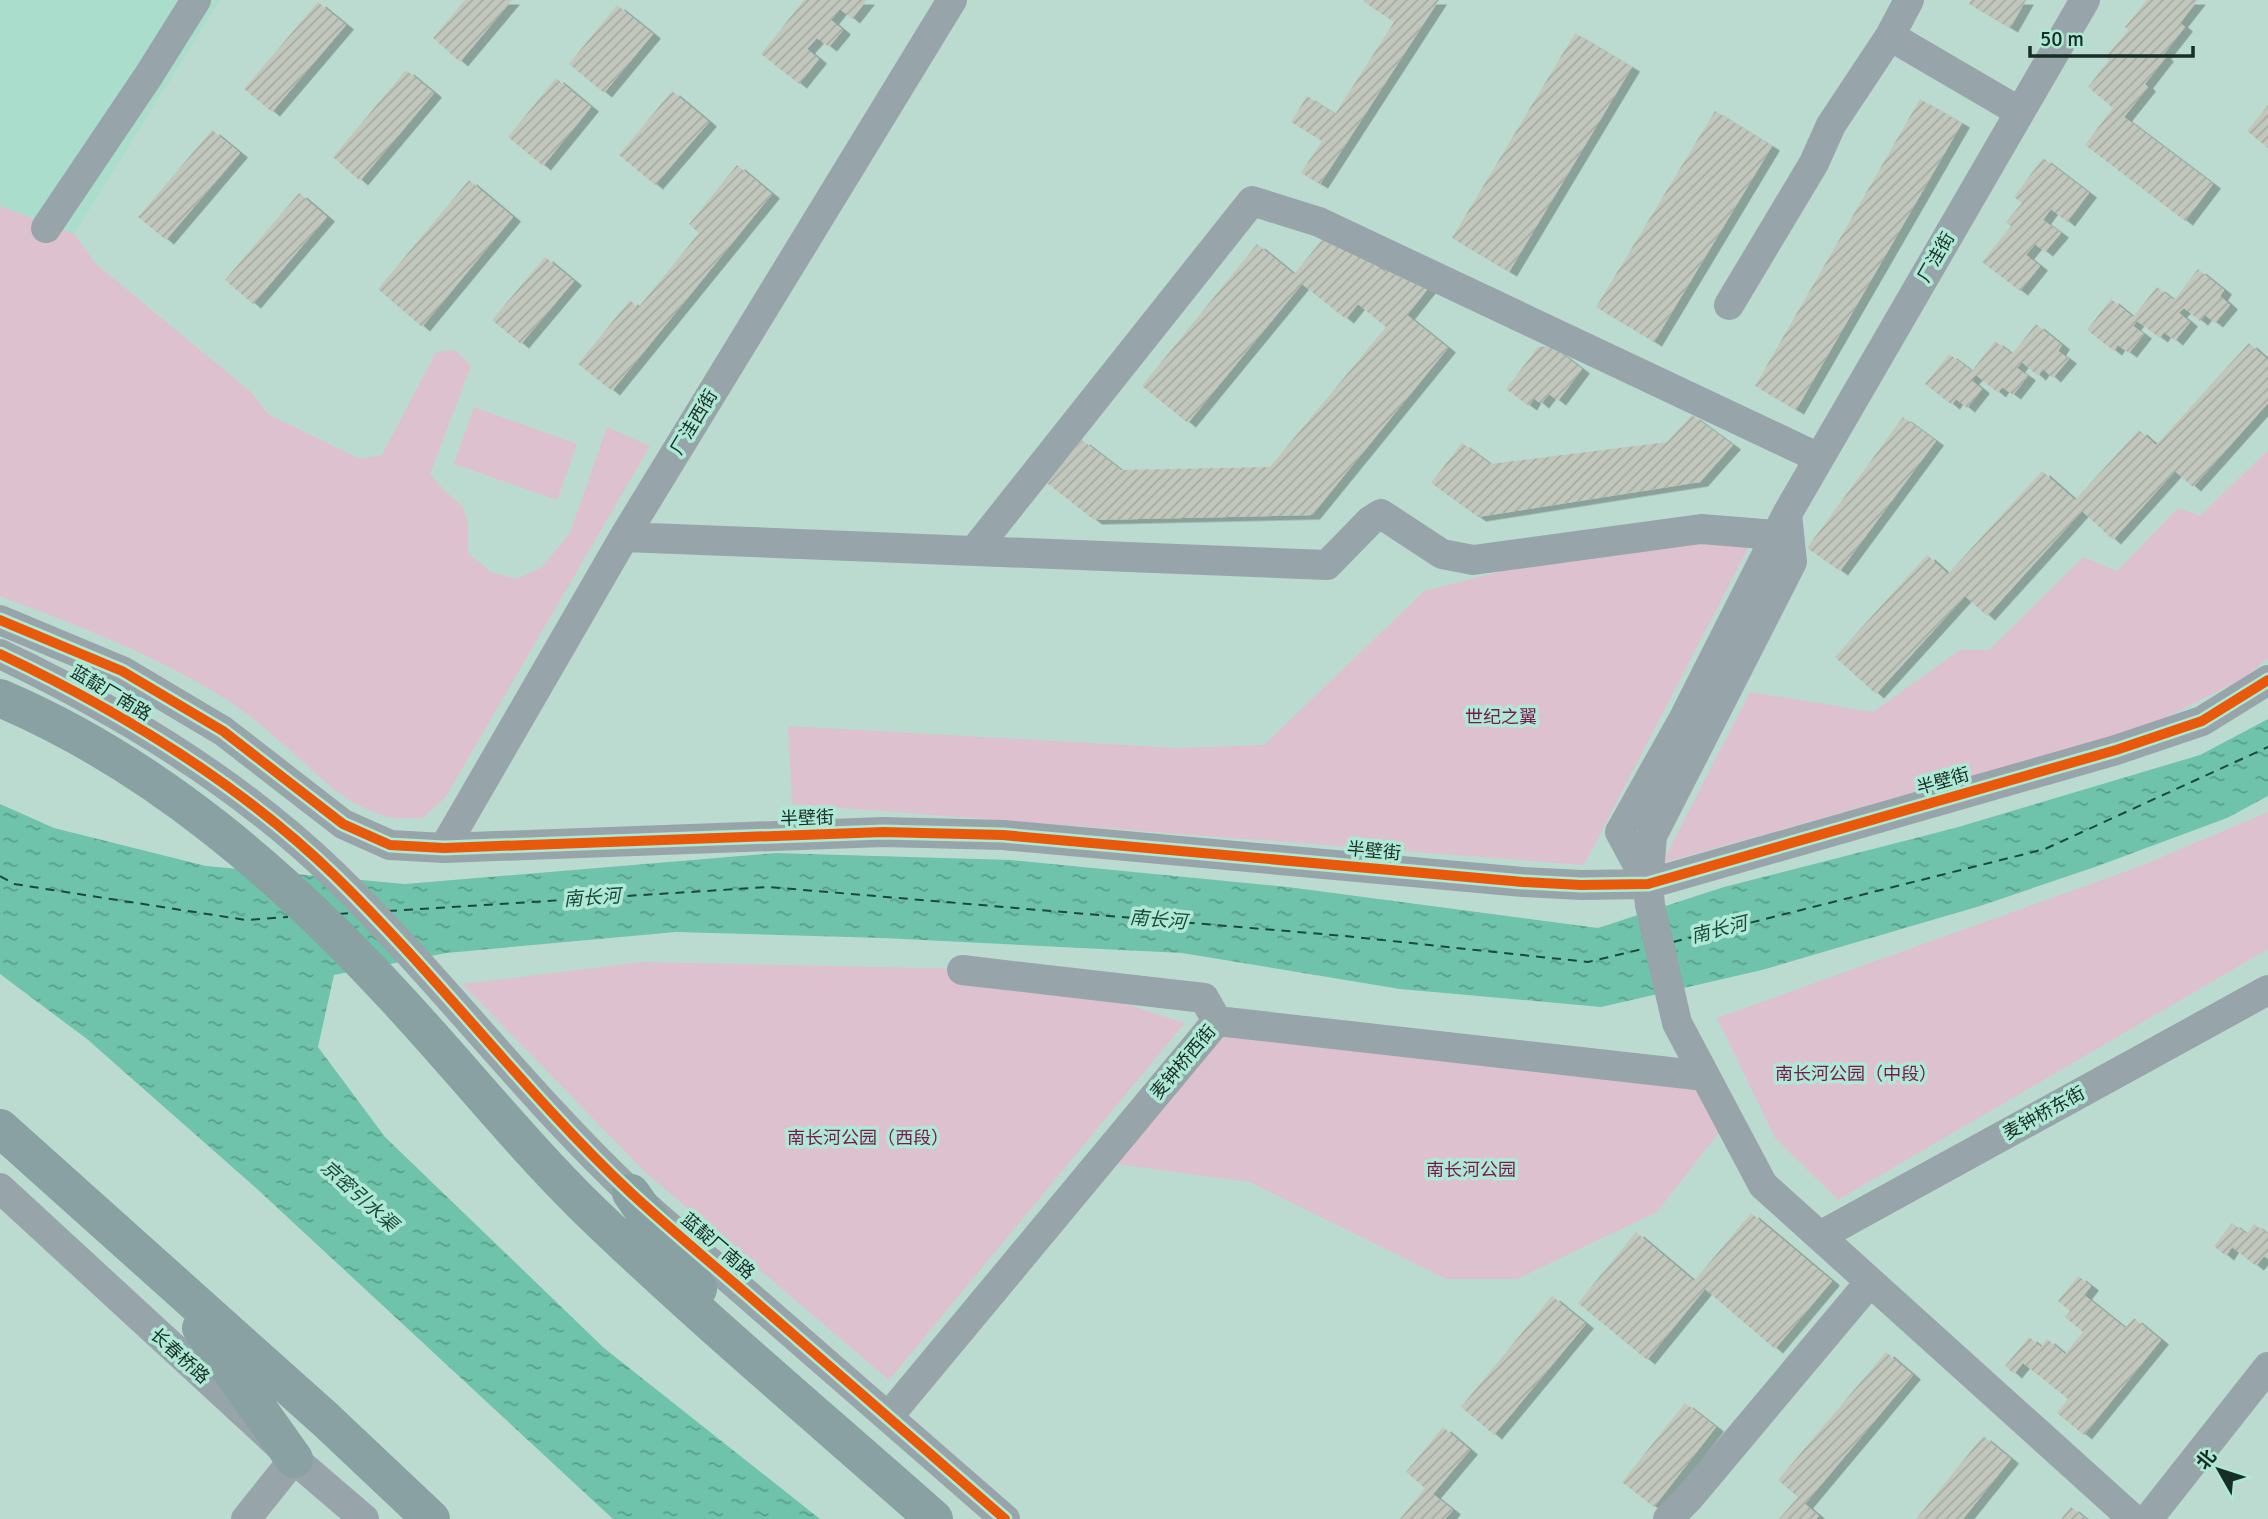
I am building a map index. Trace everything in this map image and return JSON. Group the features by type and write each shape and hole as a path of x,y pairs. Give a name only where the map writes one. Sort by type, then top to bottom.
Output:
{"highway":[{"path":"0,698 45,717 169,792 298,898 400,1002 494,1110 592,1213 737,1346 934,1519"},
{"path":"0,1128 159,1269 432,1519"},
{"path":"631,1193 737,1346"},
{"path":"159,1269 294,1459"}],"street":[{"path":"47,228 149,75 195,0"},
{"name":"厂洼西街","path":"444,848 624,537 953,0"},
{"path":"1729,305 1814,163 1831,125 1890,36 1909,0"},
{"name":"厂洼街","path":"1649,894 1620,832 1684,718 1781,524 2085,0"},
{"path":"1890,36 2020,112"},
{"path":"974,551 1252,201 1319,222 1819,458"},
{"path":"624,537 1327,565 1370,521 1381,514 1443,554 1473,560 1700,529 1781,524"},
{"name":"半壁街","path":"0,620 122,671 223,731 343,824 390,845 444,848 883,832 1003,835 1580,885 1649,894 2202,721 2268,680"},
{"name":"蓝靛厂南路","path":"0,654 62,683 201,767 272,821 331,872 385,926 529,1088 631,1193 1005,1519"},
{"path":"1649,894 1677,1023 1763,1185 2133,1519"},
{"path":"962,970 1204,998 1217,1021"},
{"name":"麦钟桥东街","path":"1820,1236 2268,990"},
{"name":"麦钟桥西街","path":"888,1417 1217,1021 1705,1076"},
{"name":"长春桥路","path":"0,1188 294,1459 365,1519"},
{"path":"1668,1519 1688,1499 1870,1282"},
{"path":"2148,1519 2268,1367"},
{"path":"246,1519 294,1459"}],"shaded area":[{"path":"0,0 220,0 74,234 0,206"}],"green space":[{"path":"0,206 74,234 96,264 251,392 268,414 360,459 382,455 436,352 455,350 471,366 430,474 463,507 468,524 468,553 491,572 517,579 542,567 570,533 607,427 650,446 445,798 422,818 390,817 361,806 324,781 251,717 209,689 133,650 0,596"},
{"path":"474,407 577,444 557,500 454,464"},
{"path":"2268,450 2268,658 2244,678 2147,727 1662,863 1750,692 1873,712 1960,650 1989,650 2083,557 2117,571 2178,508 2200,516"},
{"name":"世纪之翼","path":"1706,519 1752,541 1584,865 792,804 788,726 1178,748 1264,745 1424,591"},
{"name":"南长河公园（中段）","path":"2268,812 2268,949 1838,1200 1775,1138 1717,1018 2138,867"},
{"name":"南长河公园（西段）","path":"642,962 1020,970 1185,1023 889,1380 646,1173 462,984"},
{"name":"南长河公园","path":"1225,1032 1701,1088 1721,1130 1657,1212 1517,1279 1446,1279 1250,1182 1116,1164"}],"water":[{"path":"2268,719 2268,796 2227,818 1980,906 1762,970 1601,1007 1400,989 1182,953 883,938 676,932 446,953 334,975 318,1047 385,1137 604,1348 820,1519 613,1519 256,1188 87,1039 0,974 0,804 54,828 206,866 405,884 776,853 1011,860 1288,887 1598,928 1724,887 1955,828 2200,755"}],"building":[{"path":"465,0 512,0 460,62 433,38"},
{"path":"804,0 867,0 852,19 840,9 831,20 843,30 829,47 817,38 807,49 819,59 799,84 761,54"},
{"path":"1439,0 1320,184 1301,173 1322,141 1291,122 1307,96 1335,114 1394,22 1364,2"},
{"path":"1971,0 2026,0 2010,28 1969,4"},
{"path":"2147,0 2198,0 2180,23 2185,27 2145,84 2148,87 2124,117 2213,184 2185,221 2085,145 2113,108 2088,87 2109,60 2106,57 2128,30 2125,27"},
{"path":"318,2 346,25 272,112 244,89"},
{"path":"617,5 653,34 604,93 569,64"},
{"path":"1575,33 1632,67 1509,272 1452,238"},
{"path":"406,70 434,93 360,181 333,157"},
{"path":"556,78 591,107 543,166 508,137"},
{"path":"672,91 709,122 655,185 619,155"},
{"path":"1920,99 1962,123 1796,410 1755,386"},
{"path":"2268,105 2268,148 2247,131"},
{"path":"1715,111 1772,146 1654,342 1596,307"},
{"path":"212,130 240,153 166,240 138,217"},
{"path":"2043,158 2089,193 2067,222 2051,209 2043,220 2061,233 2045,252 2035,244 2026,255 2040,266 2020,291 1982,262 2011,226 2006,222 2022,203 2014,197"},
{"path":"737,165 772,194 612,391 578,364 630,300 638,308 699,233 689,224"},
{"path":"469,180 513,217 422,327 378,289"},
{"path":"299,193 327,217 253,304 225,280"},
{"path":"1331,229 1385,272 1396,259 1430,286 1407,315 1448,348 1312,515 1094,520 1047,483 1082,440 1121,470 1270,467 1386,327 1358,304 1346,319 1302,284 1188,423 1142,386 1257,244 1294,274"},
{"path":"545,257 574,281 521,344 492,320"},
{"path":"2198,269 2224,290 2220,296 2230,305 2215,323 2205,315 2200,321 2184,308 2179,313 2190,322 2175,341 2164,332 2160,338 2137,321 2133,326 2144,334 2129,353 2118,345 2114,351 2087,330 2111,299 2133,317 2157,287 2174,300"},
{"path":"2036,324 2062,345 2058,351 2069,359 2053,378 2043,369 2038,376 2022,362 2017,368 2028,376 2013,395 2002,387 1998,393 1976,375 1971,380 1982,389 1967,408 1956,399 1952,405 1925,384 1949,354 1972,371 1995,341 2012,354"},
{"path":"2249,343 2268,360 2268,403 2193,487 2175,471 2113,540 2082,511 1987,616 1965,596 1876,694 1835,657 1927,555 1948,574 2042,471 2075,500 2139,430 2156,445"},
{"path":"1552,346 1582,369 1558,401 1549,394 1541,404 1534,398 1529,406 1506,389 1538,347"},
{"path":"1692,415 1733,445 1700,482 1478,517 1431,483 1462,443 1490,464 1667,442"},
{"path":"1903,417 1936,441 1840,571 1807,548"},
{"path":"1751,1213 1832,1281 1775,1349 1705,1289 1647,1360 1578,1303 1636,1232 1694,1281"},
{"path":"2232,1223 2247,1234 2254,1224 2268,1234 2268,1259 2264,1256 2256,1266 2232,1247 2226,1256 2214,1246"},
{"path":"2078,1276 2091,1286 2084,1295 2125,1328 2134,1318 2161,1340 2084,1435 2057,1413 2068,1399 2023,1363 2014,1374 2005,1366 2029,1337 2041,1347 2047,1339 2065,1354 2083,1332 2065,1317 2070,1311 2058,1301"},
{"path":"1552,1296 1586,1324 1494,1435 1461,1407"},
{"path":"1886,1352 1913,1375 1805,1504 1819,1516 1816,1519 1779,1519 1798,1497 1778,1480"},
{"path":"1685,1403 1716,1427 1654,1507 1622,1482"},
{"path":"1443,1427 1470,1450 1433,1494 1453,1510 1445,1519 1400,1519 1425,1488 1406,1472"},
{"path":"1983,1436 2011,1459 1963,1519 1916,1519"},
{"path":"2071,1507 2086,1519 2061,1519"}],"ferry route":[{"path":"1673,942 2045,849 2268,747"},
{"path":"0,876 14,884 246,920 288,917"},
{"path":"388,911 769,887 1345,936 1588,962 1647,948"},
{"path":"339,914 351,913"}],"cycle path":[{"path":"0,620 122,671 223,731 343,824 390,845 444,848 883,832 1003,835 1581,885 1648,884 2116,750 2202,721 2268,680"},
{"path":"0,654 133,724 176,751 218,779 297,841 372,914 554,1115 631,1193 1005,1519"}],"water label":[{"name":"南长河","path":"592,898"},
{"name":"南长河","path":"1158,920"},
{"name":"南长河","path":"1719,930"},
{"name":"京密引水渠","path":"359,1196"}]}
